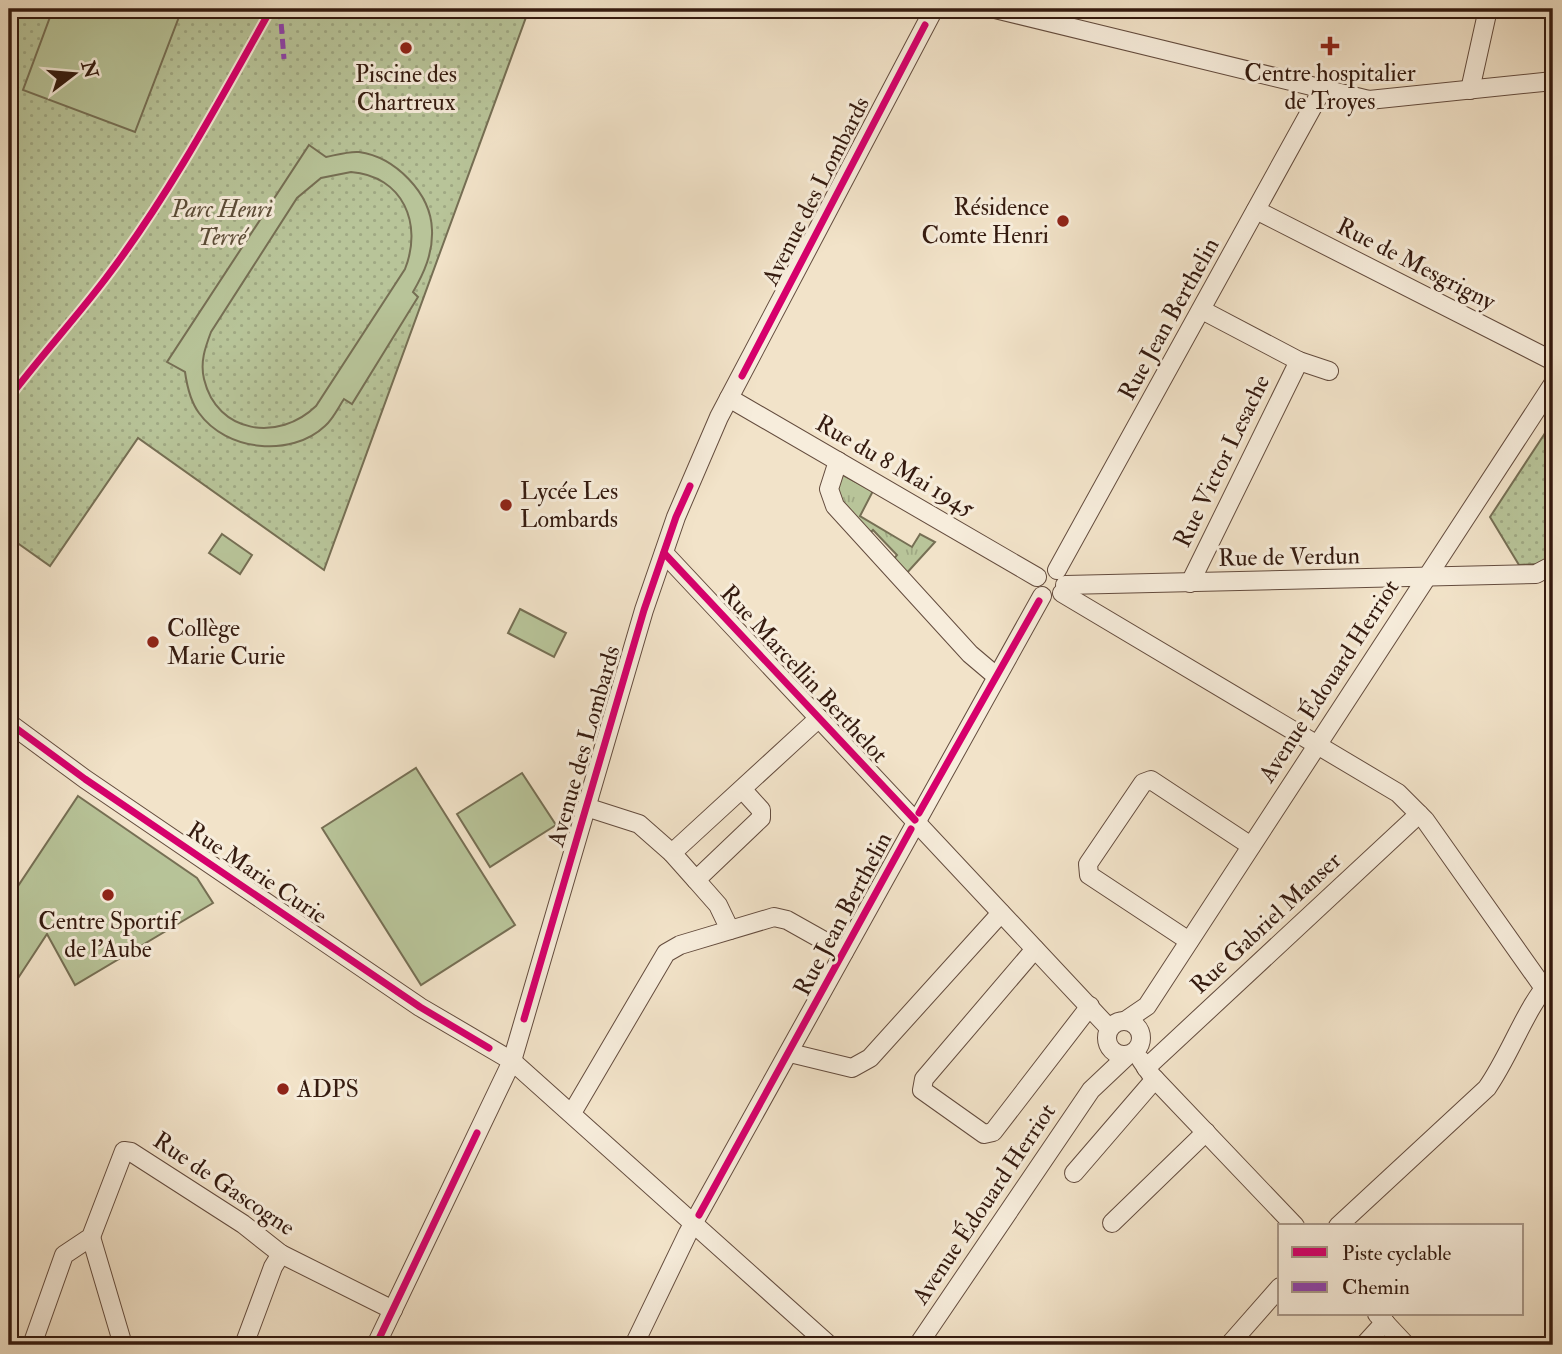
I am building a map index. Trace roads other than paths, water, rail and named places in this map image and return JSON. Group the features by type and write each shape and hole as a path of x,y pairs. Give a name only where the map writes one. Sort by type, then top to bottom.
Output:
{"street":[{"name":"Avenue des Lombards","path":"376,1345 512,1061 644,610 676,517 729,398 934,9"},
{"path":"995,9 1369,100 1553,81"},
{"path":"1471,90 1489,9"},
{"name":"Rue Jean Berthelin","path":"1061,583 1202,310 1322,90"},
{"name":"Rue de Mesgrigny","path":"1256,210 1553,361"},
{"name":"Rue Victor Lesache","path":"1202,310 1299,361 1329,371"},
{"name":"Rue Victor Lesache","path":"1190,583 1299,361"},
{"name":"Avenue Édouard Herriot","path":"918,1345 1091,1090 1134,1048 1147,1006 1553,384"},
{"name":"Rue du 8 Mai 1945","path":"729,398 1037,577"},
{"path":"838,461 830,489 835,506 970,654 996,676"},
{"name":"Rue Marcellin Berthelot","path":"664,554 1114,1030"},
{"name":"Rue de Verdun","path":"1061,583 1190,583 1428,577 1451,574 1536,574 1553,565"},
{"path":"1061,583 1055,598 1042,596 1035,586 1037,577 1048,569 1061,583 1398,793 1419,814 1550,989 1531,1004 1505,1063 1487,1088 1340,1224"},
{"name":"Rue Jean Berthelin","path":"634,1345 693,1223 1042,596"},
{"path":"672,853 819,718"},
{"name":"Rue Marie Curie","path":"9,723 85,779 420,1007 512,1061 829,1345"},
{"name":"Rue Marie Curie","path":"9,736 45,760 85,779"},
{"path":"1189,941 1089,875 1088,864 1143,783 1151,780 1251,846"},
{"path":"696,880 761,818 761,810 741,789"},
{"path":"586,807 639,824 672,853 718,905 730,930"},
{"name":"Rue Gabriel Manser","path":"1074,1173 1151,1073 1419,814"},
{"path":"790,1053 852,1068 870,1058 1002,913"},
{"path":"572,1113 666,953 680,945 774,917 787,920 844,952"},
{"path":"1035,949 923,1079 922,1090 984,1134 993,1132 1090,1006"},
{"name":"Avenue Édouard Herriot","path":"1091,1090 1114,1030 1147,1006"},
{"path":"1134,1048 1116,1054 1114,1030 1138,1028 1134,1048 1151,1073 1293,1224"},
{"path":"1112,1223 1206,1132"},
{"name":"Rue de Gascogne","path":"84,1242 124,1151 131,1152 232,1217 281,1254 393,1310"},
{"path":"32,1345 64,1255 84,1242 123,1345"},
{"path":"244,1345 273,1267 281,1254"},
{"path":"1229,1345 1278,1289"},
{"path":"1364,1345 1381,1318 1406,1345"}],"place":[{"name":"Centre hospitalier de Troyes","path":"1330,46"},
{"name":"Piscine des Chartreux","path":"406,48"},
{"name":"Résidence Comte Henri","path":"1063,221"},
{"name":"Lycée Les Lombards","path":"506,505"},
{"name":"Collège Marie Curie","path":"153,642"},
{"name":"Centre Sportif de l'Aube","path":"108,895"},
{"name":"ADPS","path":"283,1089"}],"park label":[{"name":"Parc Henri Terré","path":"222,223"}]}
